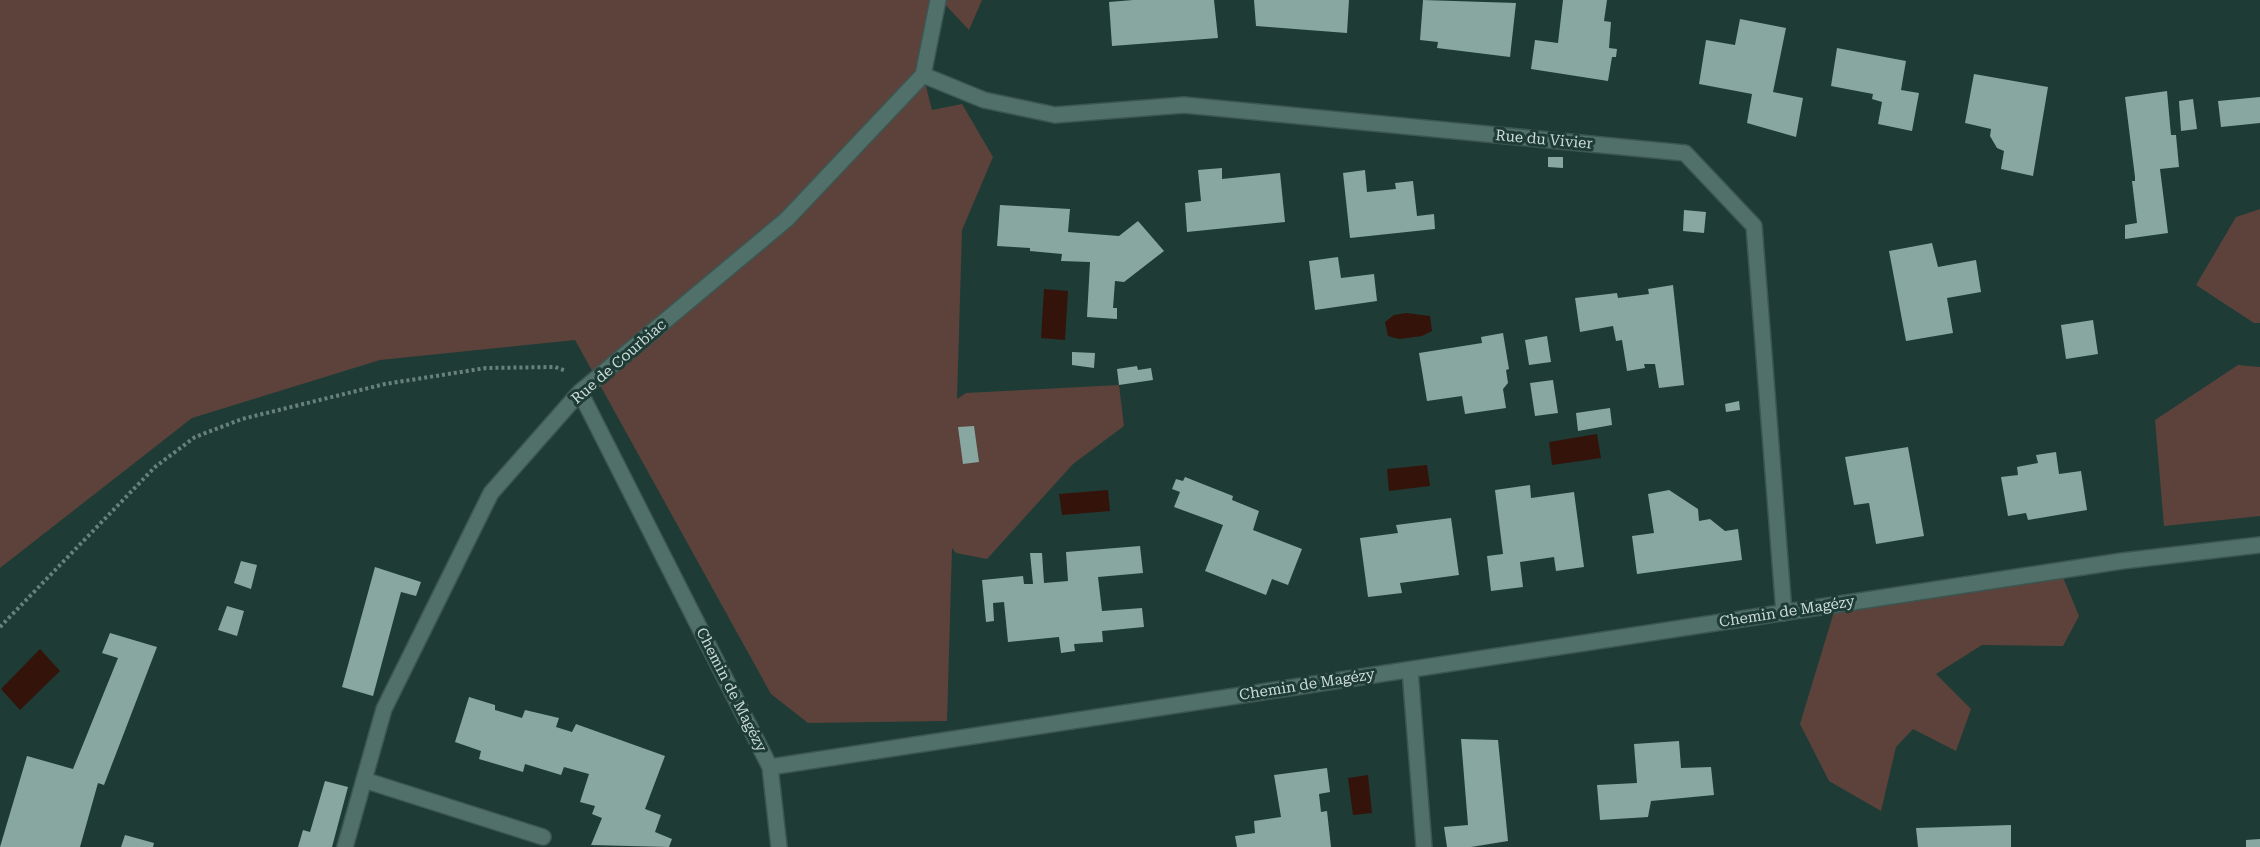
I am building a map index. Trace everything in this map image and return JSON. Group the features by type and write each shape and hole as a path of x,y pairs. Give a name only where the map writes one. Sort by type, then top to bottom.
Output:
{"street":[{"path":"923,75 938,0"},
{"name":"Rue de Courbiac","path":"345,847 384,709 491,493 580,392 787,219 923,75"},
{"name":"Rue du Vivier","path":"923,75 984,100 1055,115 1184,105 1685,153 1754,226 1784,613"},
{"name":"Chemin de Magézy","path":"580,392 770,767 2122,561 2260,545"},
{"path":"1410,670 1424,847"},
{"path":"770,767 778,847"},
{"path":"364,780 543,837"}],"path":[{"path":"0,627 155,467 195,437 242,419 385,384 486,368 555,367 593,382"}],"shaded area":[{"path":"0,0 938,0 923,75 932,110 962,104 993,157 962,230 957,399 966,393 1119,385 1124,426 1073,464 987,559 956,553 952,548 947,721 808,723 771,694 575,340 380,360 192,418 0,568"},
{"path":"941,0 982,0 969,30"},
{"path":"2260,209 2260,323 2254,323 2196,285 2236,217"},
{"path":"1044,289 1068,291 1065,340 1041,338"},
{"path":"1406,313 1430,316 1432,331 1422,336 1399,339 1388,336 1385,322 1394,315"},
{"path":"2238,365 2260,367 2260,516 2164,526 2155,420"},
{"path":"1597,434 1601,458 1552,465 1549,442"},
{"path":"1427,465 1430,486 1389,491 1387,469"},
{"path":"1108,490 1110,511 1062,515 1059,494"},
{"path":"2060,570 2079,616 2063,646 1982,645 1936,674 1971,709 1956,751 1913,729 1896,747 1881,811 1829,781 1800,724 1836,605"},
{"path":"40,649 60,671 20,710 1,689"},
{"path":"1368,775 1372,813 1353,815 1348,778"}],"building":[{"path":"1214,0 1218,38 1112,46 1109,2"},
{"path":"1254,0 1349,0 1347,33 1256,26"},
{"path":"1423,0 1516,3 1510,57 1437,48 1438,42 1420,40"},
{"path":"1563,0 1607,0 1604,21 1611,22 1609,48 1617,49 1616,57 1612,57 1608,81 1531,69 1535,40 1558,43"},
{"path":"1740,19 1786,28 1773,92 1803,98 1796,137 1747,123 1752,94 1699,84 1706,40 1735,45"},
{"path":"1837,48 1906,61 1901,90 1919,93 1912,131 1878,124 1882,102 1872,99 1873,94 1831,86"},
{"path":"1974,74 2048,87 2033,176 2001,169 2004,151 1997,148 1990,136 1991,129 1965,123"},
{"path":"2167,91 2171,135 2176,135 2179,167 2160,169 2168,233 2125,239 2125,225 2137,223 2132,181 2135,181 2135,177 2125,97"},
{"path":"2260,97 2260,123 2221,127 2218,101"},
{"path":"2193,99 2197,129 2181,131 2179,101"},
{"path":"1548,157 1563,157 1563,168 1548,167"},
{"path":"1222,168 1222,179 1280,173 1285,222 1187,232 1185,203 1201,201 1198,170"},
{"path":"1365,170 1367,192 1396,189 1395,183 1413,181 1417,216 1434,214 1435,229 1350,238 1343,173"},
{"path":"1000,205 1070,209 1068,232 1119,236 1138,221 1164,251 1124,282 1115,281 1113,308 1117,308 1117,319 1087,317 1090,262 1061,261 1062,254 1030,251 1030,248 997,246"},
{"path":"1684,210 1706,212 1704,233 1683,231"},
{"path":"1932,243 1938,267 1976,260 1981,292 1947,298 1953,333 1906,341 1889,251"},
{"path":"1338,257 1341,278 1374,274 1377,301 1315,310 1309,261"},
{"path":"1673,285 1684,385 1659,388 1655,364 1644,364 1645,368 1627,371 1622,340 1616,341 1613,326 1580,332 1575,298 1617,293 1618,298 1649,294 1648,289"},
{"path":"2093,320 2098,354 2066,359 2061,325"},
{"path":"1503,333 1509,369 1506,370 1508,383 1503,389 1506,408 1465,414 1462,396 1427,401 1419,353 1482,343 1481,337"},
{"path":"1547,336 1551,362 1529,365 1525,340"},
{"path":"1072,352 1095,353 1094,368 1072,365"},
{"path":"1137,366 1138,370 1151,368 1153,380 1119,385 1117,369"},
{"path":"1553,380 1558,413 1535,416 1530,383"},
{"path":"1739,401 1740,410 1726,412 1725,404"},
{"path":"1610,408 1612,425 1578,431 1576,413"},
{"path":"974,426 979,462 963,464 958,427"},
{"path":"1908,447 1924,536 1876,544 1869,503 1854,505 1845,457"},
{"path":"2056,452 2059,474 2081,471 2087,510 2028,520 2026,513 2008,516 2001,477 2018,475 2017,467 2038,463 2036,455"},
{"path":"1185,477 1233,496 1232,500 1259,511 1253,530 1302,549 1288,585 1272,579 1266,595 1205,571 1223,525 1174,507 1180,492 1172,489 1176,479 1183,481"},
{"path":"1530,485 1531,498 1574,492 1584,567 1556,571 1554,557 1520,562 1523,587 1491,591 1487,556 1503,554 1495,490"},
{"path":"1669,490 1698,509 1699,521 1710,519 1725,531 1738,529 1742,560 1637,574 1632,536 1654,533 1648,494"},
{"path":"1451,518 1459,575 1400,583 1402,593 1368,597 1360,538 1398,533 1396,525"},
{"path":"1140,546 1143,573 1098,577 1102,611 1142,608 1144,627 1102,631 1103,642 1074,644 1075,651 1061,653 1059,637 1008,642 1004,602 993,603 994,621 986,622 982,580 1023,576 1024,584 1033,584 1030,553 1042,553 1044,583 1068,581 1066,552"},
{"path":"241,561 257,565 251,589 234,583"},
{"path":"375,567 421,582 416,596 401,592 373,696 342,687"},
{"path":"227,606 244,611 237,636 218,630"},
{"path":"110,633 157,647 104,785 98,783 80,847 0,847 27,756 73,769 118,658 102,653"},
{"path":"469,697 495,705 495,710 522,718 525,710 559,718 556,727 572,732 576,724 665,756 645,809 661,815 655,832 672,839 669,847 591,845 602,818 592,814 595,806 580,802 589,774 564,767 561,775 525,764 523,772 479,759 481,751 455,742"},
{"path":"1461,739 1498,740 1508,841 1471,847 1447,847 1444,827 1468,825"},
{"path":"1679,741 1681,768 1711,767 1714,795 1651,801 1648,817 1600,820 1597,785 1637,783 1634,744"},
{"path":"1327,768 1330,792 1319,794 1321,812 1327,811 1331,847 1237,847 1235,836 1255,833 1254,821 1281,817 1274,775"},
{"path":"325,781 348,787 332,847 298,847 303,830 310,832"},
{"path":"2011,825 2011,847 1918,847 1916,828"},
{"path":"125,835 154,843 153,847 121,847"},
{"path":"2260,839 2260,847 2246,847 2246,840"}]}
